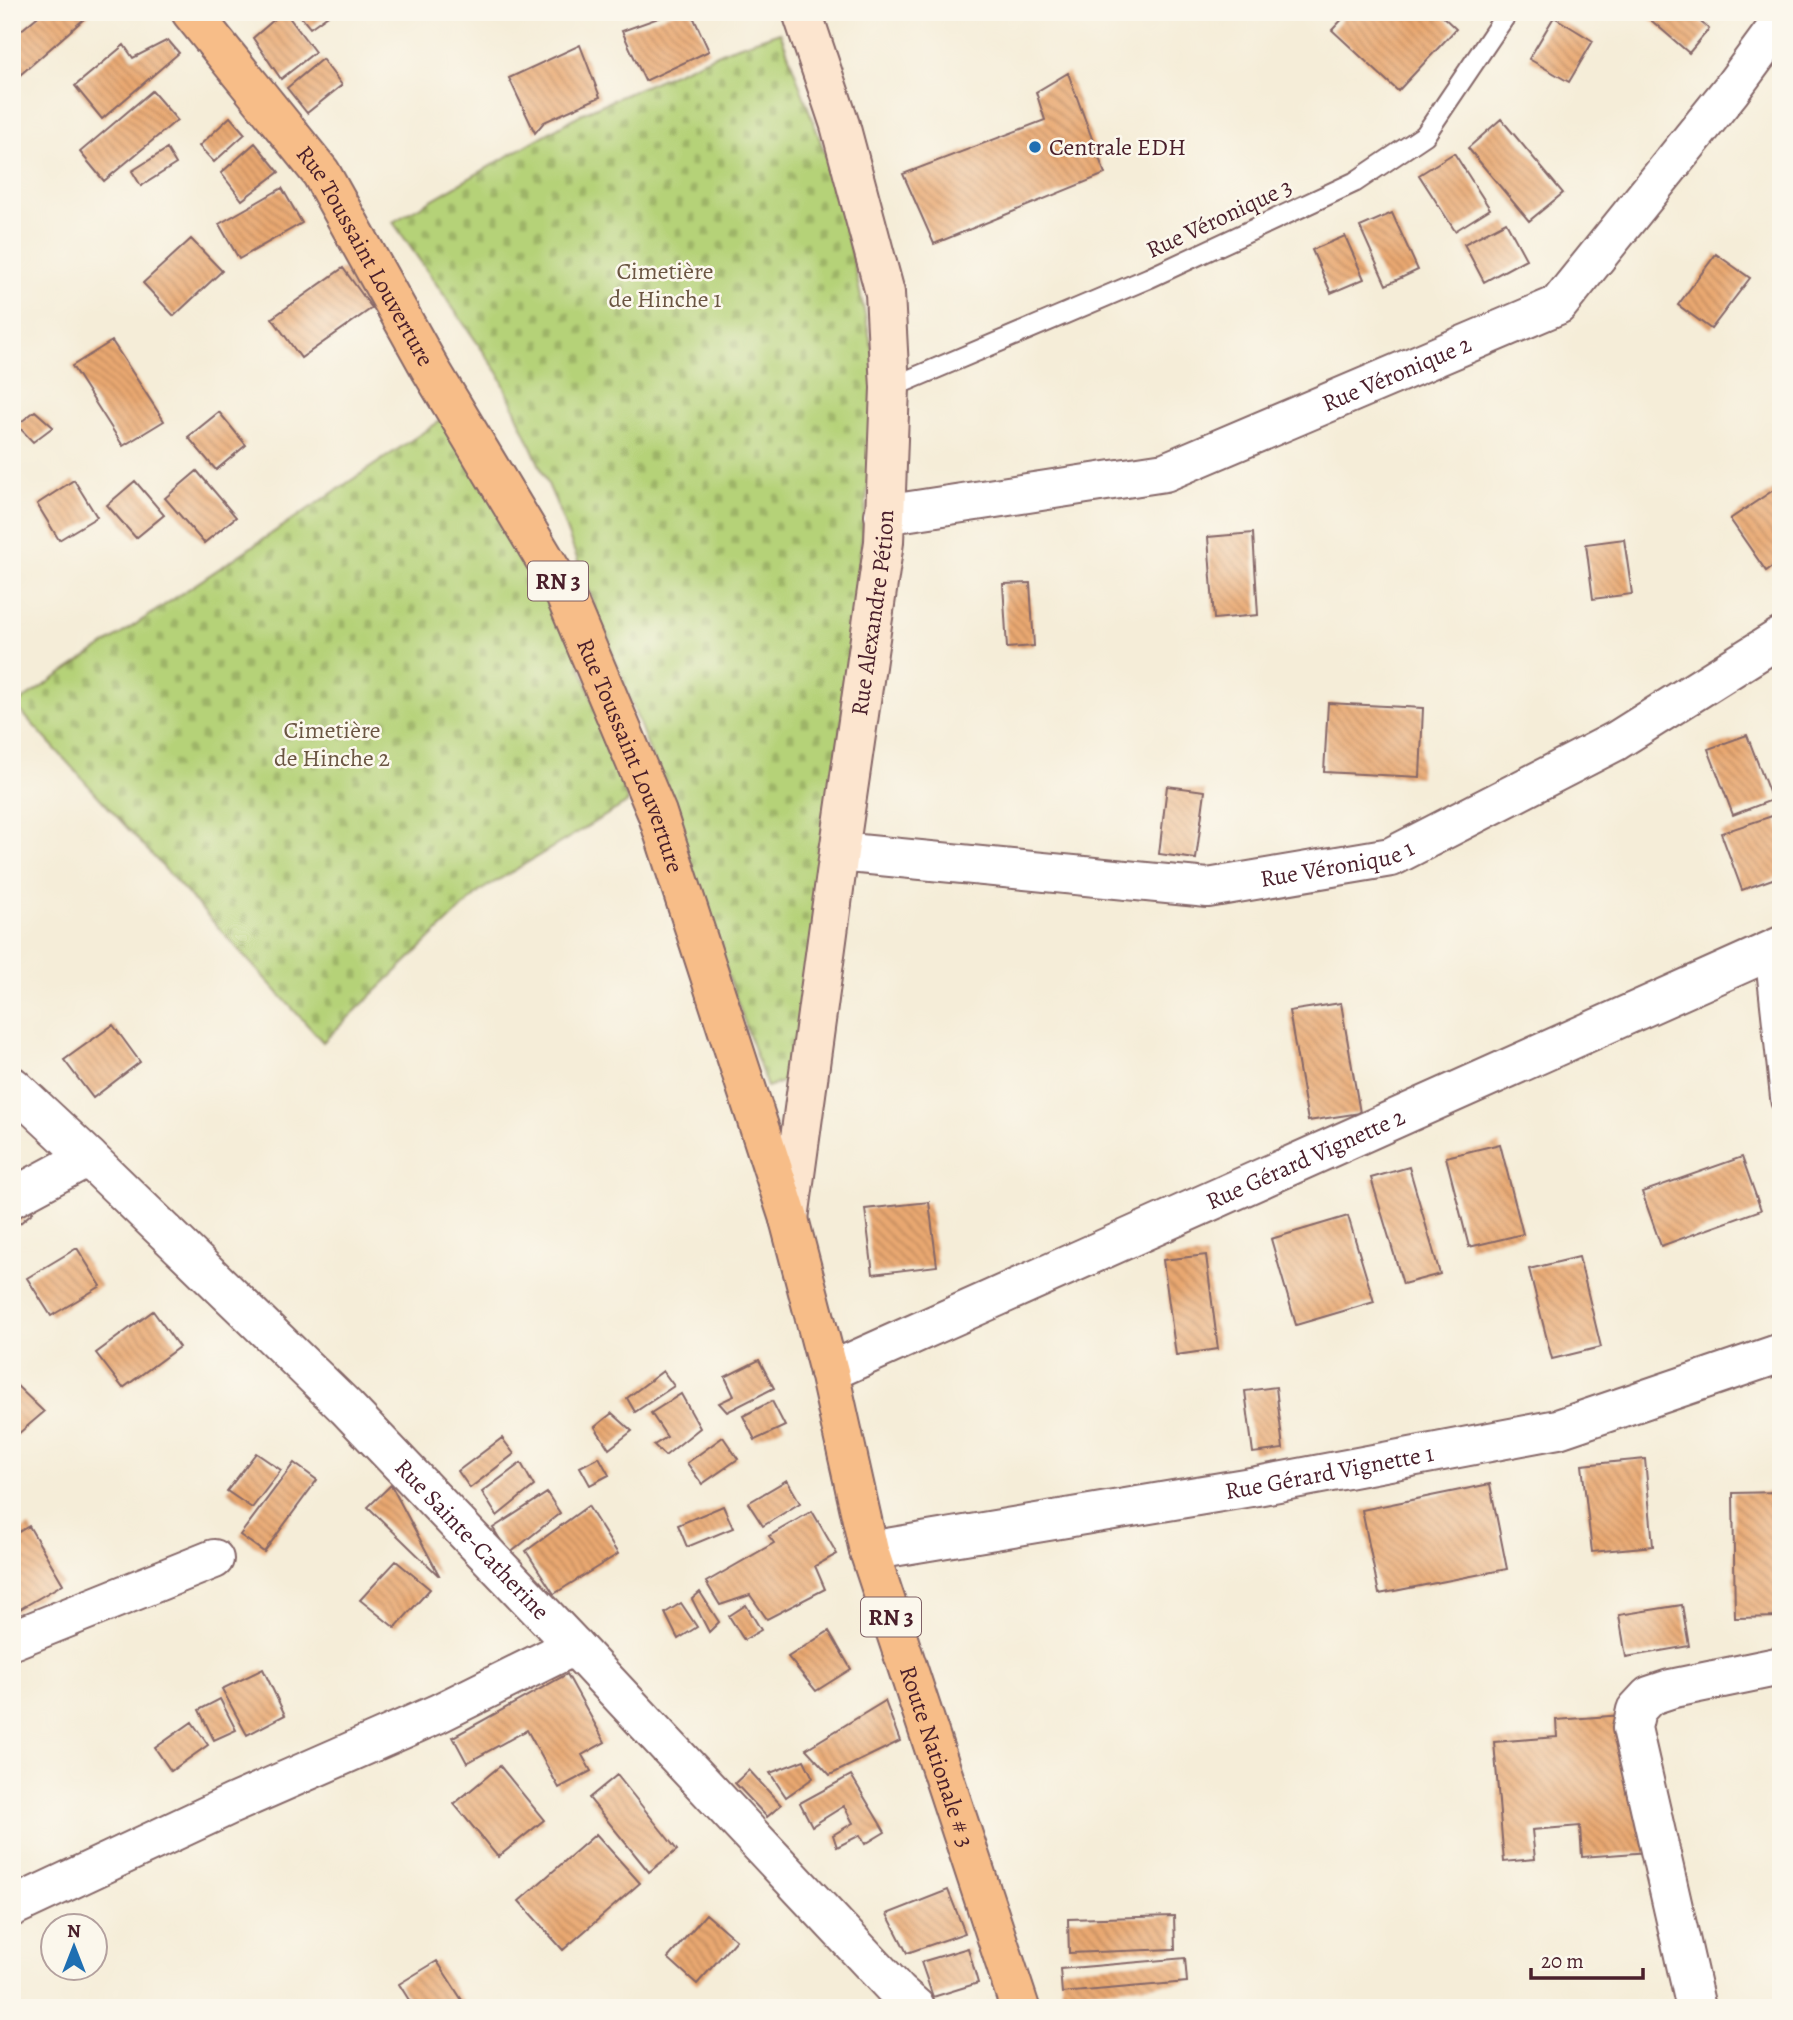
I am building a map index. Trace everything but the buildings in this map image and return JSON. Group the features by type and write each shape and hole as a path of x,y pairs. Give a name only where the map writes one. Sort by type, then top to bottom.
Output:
{"main road":[{"name":"Rue Toussaint Louverture","path":"191,12 321,173 431,370 562,588 657,813 789,1219"},
{"name":"Route Nationale # 3","path":"789,1219 829,1372 869,1551 1020,2008"}],"street":[{"name":"Rue Alexandre Pétion","path":"789,1219 884,542 890,388 885,293 840,125 802,12"},
{"name":"Rue Véronique 2","path":"884,515 1165,472 1558,305 1731,90 1781,22"},
{"name":"Rue Véronique 1","path":"839,852 1208,888 1391,857 1616,741 1781,637"},
{"name":"Rue Gérard Vignette 2","path":"829,1372 1773,950"},
{"name":"Rue Sainte-Catherine","path":"12,1086 346,1407 574,1646 896,2003"},
{"path":"12,1198 88,1157"},
{"name":"Rue Gérard Vignette 1","path":"869,1551 1257,1486 1558,1429 1781,1353"},
{"path":"12,1640 214,1559"},
{"path":"12,1907 232,1804 437,1714 574,1646"},
{"path":"1696,2008 1632,1728 1636,1710 1649,1696 1670,1689 1781,1666"}],"lane":[{"name":"Rue Véronique 3","path":"890,388 1149,278 1355,182 1425,135 1508,12"},
{"path":"1773,950 1781,1102"}],"green space":[{"name":"Cimetière de Hinche 1","path":"780,32 836,183 875,361 877,403 803,1075 767,1087 659,776 555,500 499,374 393,222 583,113 729,49"},
{"name":"Cimetière de Hinche 2","path":"452,413 532,527 628,802 480,891 323,1042 15,705"}],"place":[{"name":"Centrale EDH","path":"1035,147"}]}
